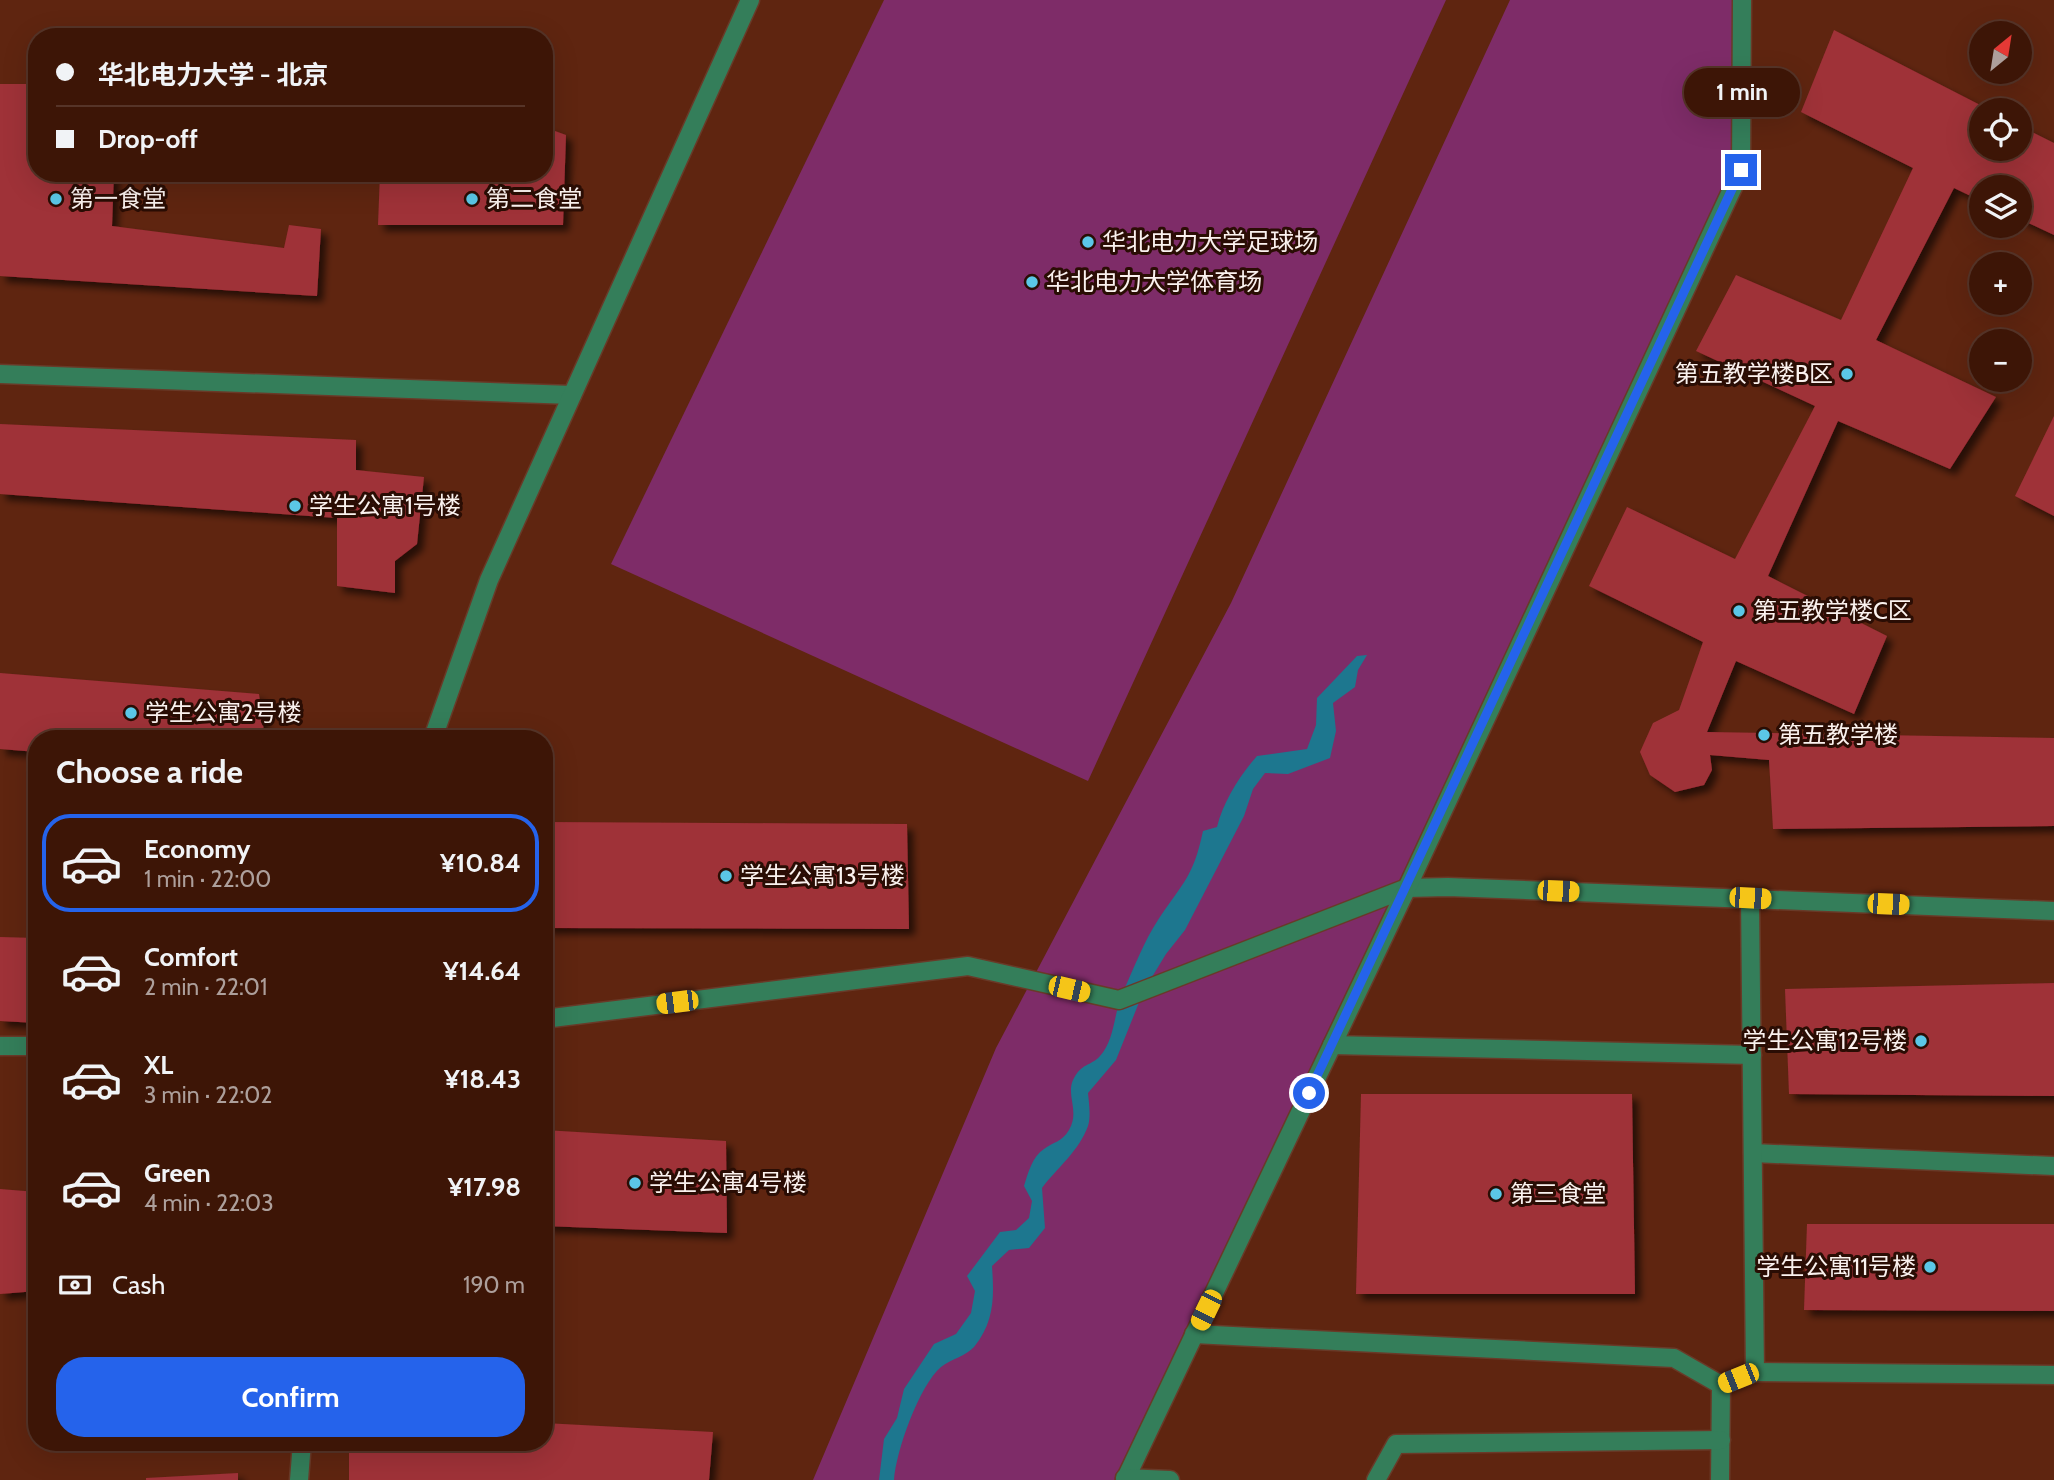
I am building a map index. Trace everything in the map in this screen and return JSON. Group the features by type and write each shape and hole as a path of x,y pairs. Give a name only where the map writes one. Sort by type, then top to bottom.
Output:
{"street":[{"path":"436,730 489,580 750,0"},
{"path":"1170,1480 1125,1479 1407,888 1741,170 1742,0"},
{"path":"0,374 572,395"},
{"path":"553,1018 968,966 1119,1000 1407,888 1448,887 2054,911"},
{"path":"1750,898 1755,1372"},
{"path":"1332,1045 1752,1055"},
{"path":"0,1046 28,1046"},
{"path":"1753,1153 2054,1166"},
{"path":"1194,1334 1674,1358 1721,1385"},
{"path":"1721,1385 1755,1372 2054,1375"},
{"path":"1720,1480 1721,1385"},
{"path":"1376,1480 1396,1444 1721,1440"},
{"path":"299,1480 301,1451"}],"shaded area":[{"path":"0,0 2054,0 2054,1480 0,1480"},
{"name":"华北电力大学体育场","path":"884,0 1446,0 1088,781 611,564"},
{"path":"1510,0 1742,0 1741,170 1125,1480 813,1480 996,1048 1231,603"}],"water":[{"path":"1367,655 1358,670 1355,687 1333,703 1336,731 1330,758 1288,774 1265,773 1253,789 1244,816 1185,930 1166,954 1144,990 1116,1060 1088,1093 1090,1110 1084,1135 1042,1188 1045,1228 1029,1248 1009,1250 992,1266 992,1308 986,1328 971,1350 945,1364 933,1376 910,1420 899,1453 894,1480 879,1480 884,1439 897,1418 904,1389 934,1344 956,1334 971,1313 975,1291 967,1276 1000,1232 1016,1230 1029,1218 1032,1201 1024,1186 1031,1166 1040,1152 1069,1130 1073,1116 1073,1080 1083,1067 1100,1056 1109,1042 1120,1000 1139,955 1153,928 1191,870 1203,831 1217,827 1233,789 1257,756 1307,749 1316,725 1317,698 1357,656"}],"building":[{"path":"1834,30 1969,99 1969,161 2032,161 2032,132 2054,143 2054,235 2032,225 2032,175 1969,175 1969,195 1954,188 1876,340 1969,384 1969,392 1985,392 1996,397 1950,469 1838,421 1768,576 1887,636 1854,714 1736,661 1707,732 2054,738 2054,826 1773,829 1769,760 1710,755 1712,770 1704,785 1675,792 1650,775 1640,752 1653,723 1679,710 1703,642 1589,586 1627,507 1735,559 1815,406 1696,351 1736,275 1841,320 1913,168 1801,112"},
{"name":"第一食堂","path":"0,84 28,84 28,182 114,182 112,226 284,248 289,225 321,229 317,296 0,276"},
{"name":"第二食堂","path":"553,130 566,135 563,225 378,225 380,182 553,182"},
{"path":"2054,416 2054,516 2015,496"},
{"name":"学生公寓1号楼","path":"0,424 356,440 356,470 424,477 417,544 395,561 395,593 337,586 337,518 0,494"},
{"name":"学生公寓2号楼","path":"0,673 259,694 264,730 28,730 28,751 0,749"},
{"name":"学生公寓13号楼","path":"553,822 907,824 909,929 553,928"},
{"path":"0,937 28,938 28,1023 0,1021"},
{"name":"学生公寓12号楼","path":"2054,983 2054,1096 1789,1094 1785,989"},
{"name":"第三食堂","path":"1361,1094 1632,1094 1635,1294 1356,1294"},
{"name":"学生公寓4号楼","path":"553,1131 726,1141 727,1233 553,1226"},
{"path":"0,1189 28,1191 28,1292 0,1294"},
{"name":"学生公寓11号楼","path":"1807,1224 2054,1224 2054,1311 1804,1310"},
{"path":"553,1423 713,1432 709,1480 349,1480 349,1451 553,1451"},
{"path":"238,1473 238,1480 146,1480 146,1478"}],"place":[{"name":"第一食堂","path":"56,199"},
{"name":"第二食堂","path":"472,199"},
{"name":"华北电力大学足球场","path":"1088,242"},
{"name":"华北电力大学体育场","path":"1032,282"},
{"name":"第五教学楼B区","path":"1847,374"},
{"name":"学生公寓1号楼","path":"295,506"},
{"name":"第五教学楼C区","path":"1739,611"},
{"name":"学生公寓2号楼","path":"131,713"},
{"name":"第五教学楼","path":"1764,735"},
{"name":"学生公寓13号楼","path":"726,876"},
{"name":"学生公寓12号楼","path":"1921,1041"},
{"name":"学生公寓4号楼","path":"635,1183"},
{"name":"第三食堂","path":"1496,1194"},
{"name":"学生公寓11号楼","path":"1930,1267"}],"route":[{"path":"1309,1093 1741,170"}]}
